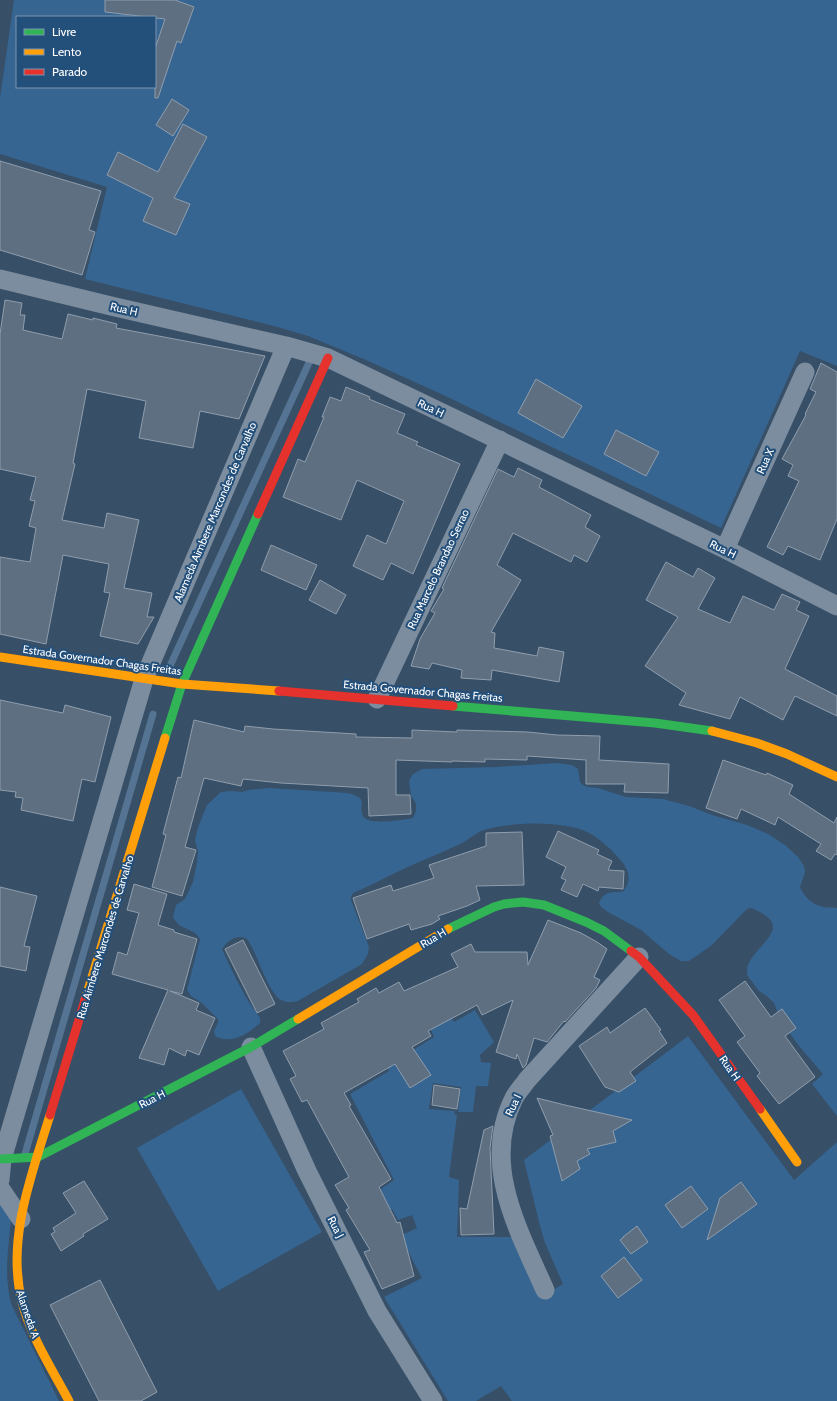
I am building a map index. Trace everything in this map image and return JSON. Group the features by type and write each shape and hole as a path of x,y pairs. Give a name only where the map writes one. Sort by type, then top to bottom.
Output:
{"street":[{"name":"Rua H","path":"0,279 311,352 328,358 725,549 837,606"},
{"name":"Alameda Aimbere Marcondes de Carvalho","path":"144,679 286,346"},
{"path":"182,684 328,358"},
{"name":"Rua X","path":"725,549 805,372"},
{"name":"Rua Marcelo Brandao Serrao","path":"377,699 500,440"},
{"name":"Estrada Governador Chagas Freitas","path":"0,657 182,684 655,723 710,730 781,751 837,777"},
{"path":"0,1180 2,1159 144,679"},
{"name":"Rua Aimbere Marcondes de Carvalho","path":"28,1189 182,684"},
{"name":"Rua H","path":"2,1159 38,1157 251,1047 446,930 504,904 523,902 544,905 586,922 604,932 639,957 693,1015 797,1162"},
{"name":"Rua I","path":"545,1290 522,1238 508,1202 504,1187 502,1152 503,1134 507,1114 515,1096 527,1080 639,957"},
{"name":"Rua J","path":"251,1047 307,1171 377,1310 433,1401"},
{"path":"0,1187 28,1189"},
{"path":"0,1187 21,1219"},
{"name":"Alameda A","path":"28,1189 21,1219 17,1267 18,1283 32,1331 69,1401"}],"shaded area":[{"path":"14,0 837,0 837,366 800,351 721,528 439,393 308,336 274,326 85,279 107,187 0,154 0,98"},
{"path":"557,763 572,765 578,769 580,782 588,787 598,788 626,797 663,799 747,825 768,834 785,845 798,857 804,866 805,872 800,887 804,894 809,900 820,906 837,908 837,1116 812,1084 823,1074 799,1046 780,1019 774,1003 759,991 747,975 748,965 770,935 773,928 771,921 764,915 751,908 747,909 712,945 689,961 681,961 669,954 641,930 601,907 599,903 603,896 611,892 622,892 628,882 627,870 615,854 589,833 578,829 551,824 508,825 484,830 460,844 353,893 351,900 369,947 368,954 362,964 298,1001 287,1002 277,997 268,983 247,939 243,937 236,937 227,943 222,949 244,993 260,1018 260,1023 245,1034 233,1039 215,1036 214,1031 218,1023 218,1019 202,1003 191,996 187,990 200,939 195,933 179,925 173,918 176,905 185,899 193,882 198,851 195,841 197,830 207,805 221,792 242,792 269,788 348,793 359,797 362,802 361,808 363,816 366,819 379,822 394,821 413,818 416,811 416,804 411,795 409,781 413,774 422,769 496,767"},
{"path":"475,1010 494,1042 480,1055 481,1062 491,1063 488,1086 476,1086 473,1112 458,1112 461,1087 433,1083 429,1109 455,1111 454,1114 457,1115 449,1177 459,1180 457,1237 516,1237 541,1297 563,1284 545,1243 524,1160 688,1036 794,1180 837,1142 837,1401 512,1401 501,1386 476,1401 448,1401 384,1297 422,1278 400,1236 417,1228 412,1215 398,1220 392,1209 385,1213 375,1193 394,1180 350,1094 389,1071 382,1058 413,1050 434,1037 430,1027 451,1017 454,1022"},
{"path":"241,1089 322,1232 218,1291 137,1148"},
{"path":"0,1204 12,1207 7,1270 9,1294 12,1306 59,1401 0,1401"}],"building":[{"path":"105,0 175,0 194,7 181,43 177,41 158,98 155,98 156,46 165,19 156,18 156,16 139,16 105,12"},
{"path":"172,99 189,110 173,136 156,125"},
{"path":"183,124 207,137 174,198 190,204 176,235 143,221 153,198 107,175 118,152 158,172"},
{"path":"0,161 101,191 89,230 95,232 82,275 0,250"},
{"path":"5,300 22,303 20,315 25,315 23,330 62,339 68,314 117,324 116,328 265,356 239,419 200,411 193,448 139,438 146,401 87,389 73,463 75,464 62,520 104,528 107,513 139,520 124,588 152,593 147,617 154,617 138,644 100,636 110,593 104,592 109,564 63,555 46,644 0,634 0,557 30,562 36,528 29,526 35,501 30,500 36,477 0,469 0,334"},
{"path":"821,363 837,372 837,519 820,560 788,546 783,555 767,547 799,481 788,476 793,465 782,459 806,415 805,414 816,392 810,389"},
{"path":"536,379 582,406 563,438 518,413"},
{"path":"346,387 370,397 369,399 405,414 397,433 418,442 416,445 460,464 413,574 391,563 383,580 353,566 367,535 386,544 404,501 357,480 341,520 283,497 298,459 305,462 324,417 322,417 330,397 341,401"},
{"path":"616,430 659,452 646,476 604,454"},
{"path":"518,468 542,480 539,487 591,515 585,527 600,536 587,562 574,555 571,562 513,533 497,565 521,580 491,632 495,633 494,648 537,656 539,647 564,652 559,682 492,670 491,680 461,678 462,670 432,663 429,669 411,666 420,639 435,613 431,611 444,589 442,588 498,469 514,477"},
{"path":"271,545 317,565 306,590 261,570"},
{"path":"666,562 693,577 698,568 715,578 698,609 730,623 743,596 774,610 782,594 800,602 796,610 809,616 785,669 837,696 837,716 795,696 783,720 740,697 730,719 679,705 686,693 645,666 678,617 646,600"},
{"path":"320,580 346,595 336,614 309,600"},
{"path":"0,700 63,713 65,705 111,717 95,782 82,779 73,821 21,810 23,798 15,797 16,792 0,790"},
{"path":"194,720 244,732 245,726 356,734 356,737 412,738 412,730 457,732 457,730 528,732 557,735 600,736 599,760 669,764 668,793 624,792 625,784 586,784 586,760 527,756 527,760 485,759 485,762 396,760 396,795 410,795 411,814 369,816 368,788 281,783 243,779 241,786 204,778 185,847 196,850 182,896 152,887 166,835 163,834 178,777 181,778"},
{"path":"723,760 766,775 767,773 793,785 789,794 834,823 837,817 837,855 835,854 831,860 816,851 821,844 778,817 775,825 741,809 737,819 706,808"},
{"path":"558,831 599,850 597,854 612,861 608,870 624,871 623,889 599,887 598,891 583,884 577,897 561,890 566,880 561,878 566,867 546,857"},
{"path":"522,832 524,885 476,886 480,900 438,916 440,919 432,924 411,930 409,924 367,939 353,898 391,885 393,891 434,878 429,865 486,846 486,833"},
{"path":"134,884 167,894 158,925 197,939 182,994 170,991 199,1003 196,1010 215,1018 199,1055 187,1050 185,1056 169,1048 164,1065 139,1058 168,990 112,974 118,952 127,955 139,913 127,910"},
{"path":"0,887 37,896 24,946 30,947 26,971 0,966"},
{"path":"548,920 581,933 607,949 594,977 600,980 596,988 565,1022 564,1021 547,1042 534,1038 526,1065 523,1068 517,1054 516,1059 496,1052 513,1000 482,1015 477,1005 428,1031 431,1036 412,1047 431,1075 410,1088 395,1064 344,1093 351,1105 349,1106 391,1179 379,1187 397,1223 400,1222 414,1276 382,1289 364,1252 370,1250 346,1210 349,1208 335,1185 349,1177 307,1100 302,1102 290,1079 296,1076 283,1051 324,1029 321,1023 359,1002 357,999 376,988 379,993 399,982 404,991 458,967 451,954 471,944 475,952 527,952 528,965"},
{"path":"243,940 275,1004 257,1013 225,949"},
{"path":"745,981 771,1017 782,1009 796,1028 785,1036 815,1077 779,1104 757,1076 760,1073 737,1042 745,1036 719,1000"},
{"path":"645,1008 661,1030 659,1031 667,1043 630,1072 636,1081 619,1092 605,1087 579,1046 607,1027 610,1033"},
{"path":"434,1085 460,1089 457,1109 432,1105"},
{"path":"537,1098 632,1120 613,1131 616,1142 587,1149 590,1154 577,1161 580,1169 562,1181 550,1136 553,1135"},
{"path":"493,1126 490,1148 494,1234 461,1235 460,1208 467,1209 484,1130"},
{"path":"84,1181 108,1219 83,1234 84,1236 61,1251 51,1234 55,1232 53,1228 76,1213 63,1193"},
{"path":"741,1182 757,1204 707,1240 720,1198"},
{"path":"691,1186 708,1209 682,1228 665,1205"},
{"path":"637,1226 648,1242 631,1254 620,1240"},
{"path":"624,1257 642,1280 618,1298 601,1276"},
{"path":"100,1280 157,1392 141,1401 99,1401 50,1305"}],"waterway":[{"path":"169,668 313,354"},
{"path":"25,1154 153,714"}],"traffic: fast":[{"path":"165,738 182,684 258,514"},
{"path":"453,706 655,723 712,731"},
{"path":"448,929 494,907 504,904 523,902 544,905 586,922 604,931 631,951"},
{"path":"2,1159 38,1157 251,1047 298,1019"}],"traffic: slow":[{"path":"0,657 182,684 279,691"},
{"path":"712,731 757,743 787,754 837,777"},
{"path":"85,1000 165,738"},
{"path":"298,1019 448,929"},
{"path":"760,1109 797,1162"},
{"path":"50,1115 23,1207 17,1254 18,1278 22,1302 31,1328 42,1353 69,1401"}],"traffic: jam":[{"path":"258,514 328,358"},
{"path":"279,691 453,706"},
{"path":"631,951 639,957 693,1015 760,1109"},
{"path":"50,1115 85,1000"}]}
